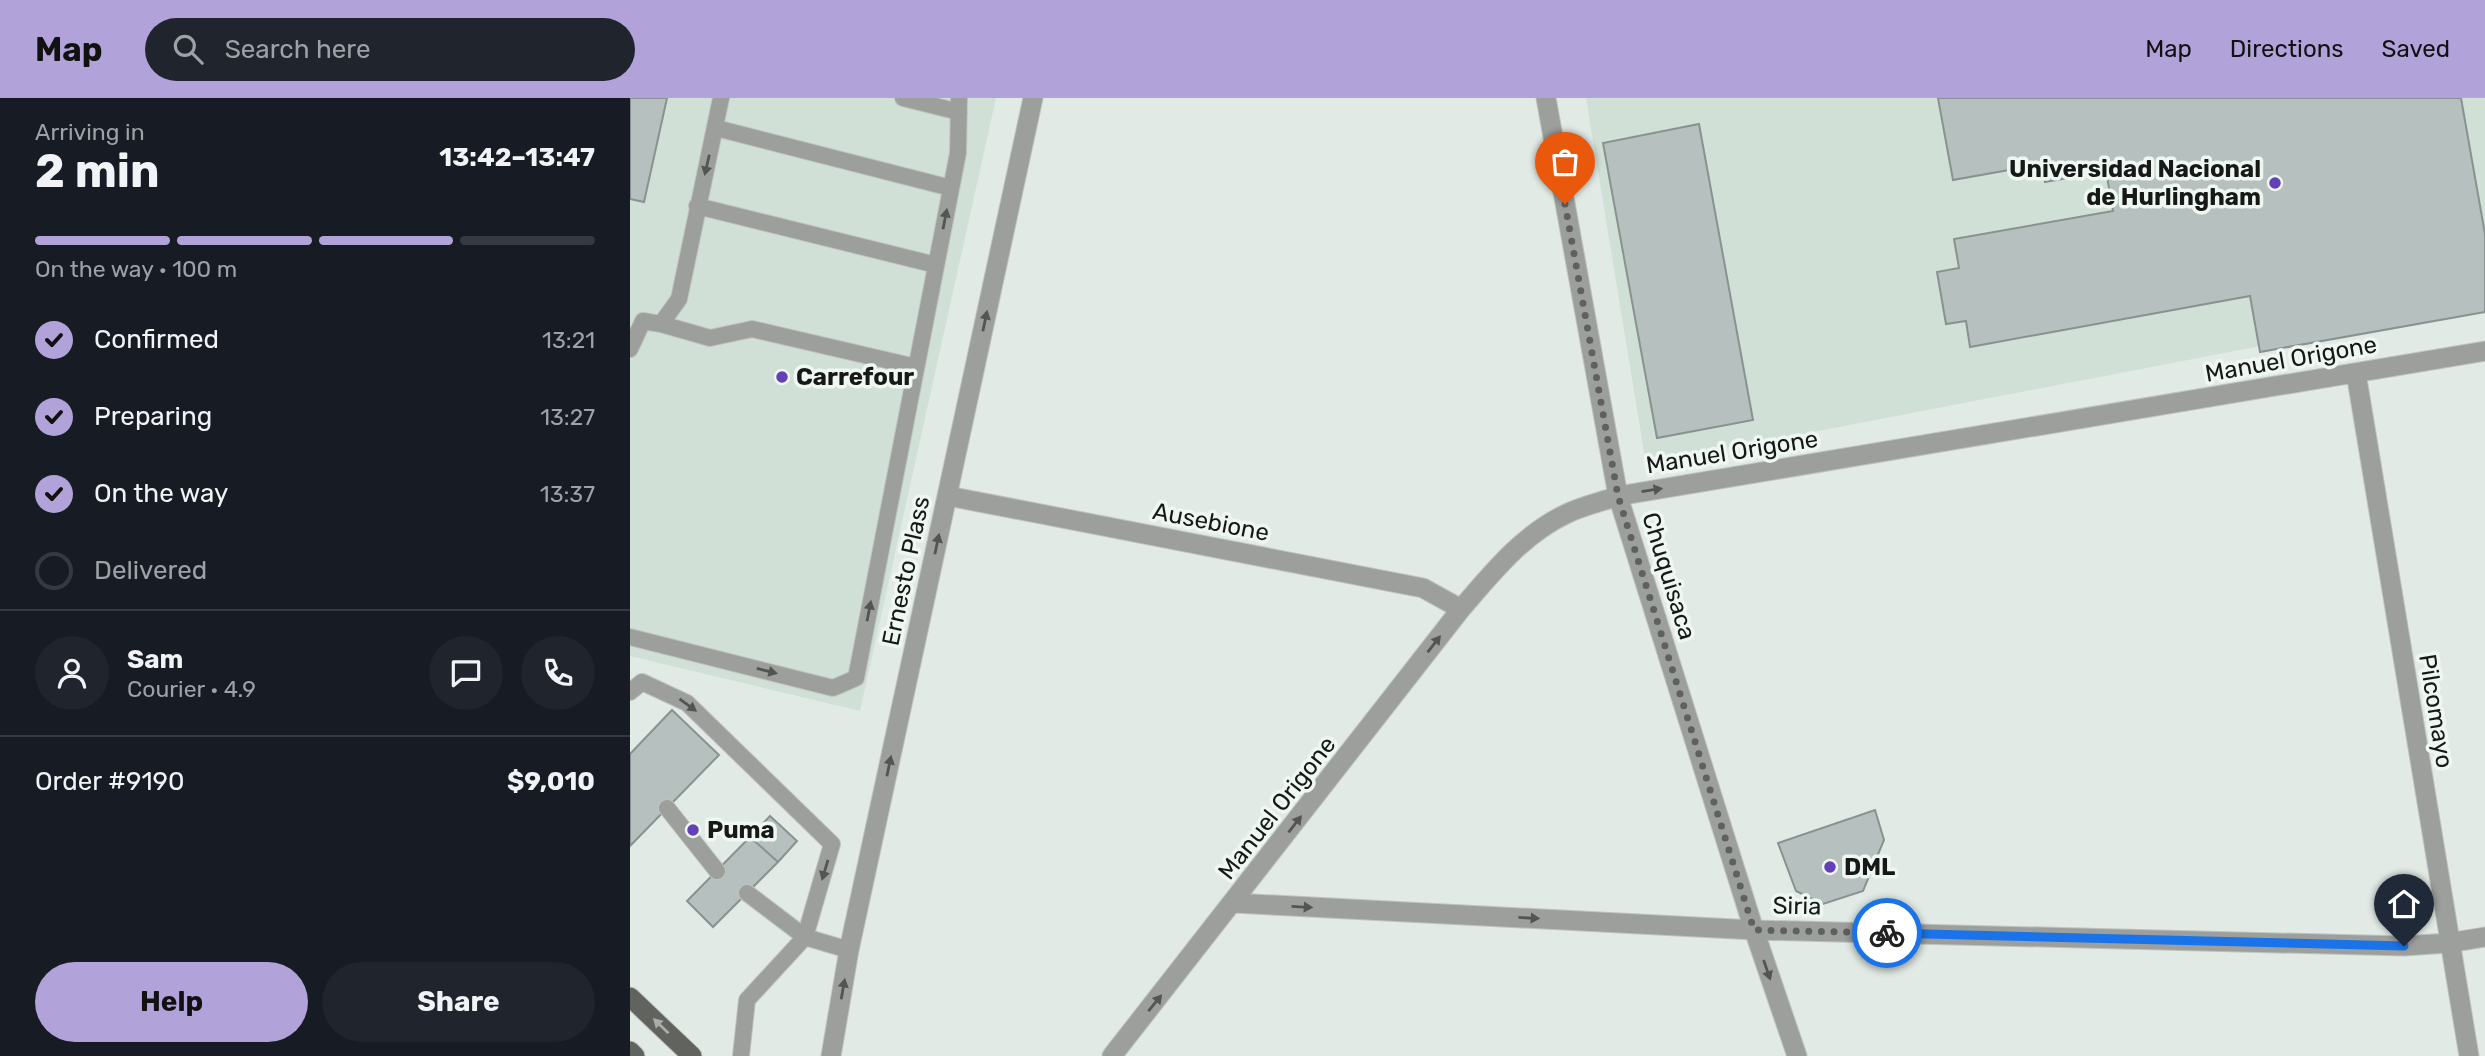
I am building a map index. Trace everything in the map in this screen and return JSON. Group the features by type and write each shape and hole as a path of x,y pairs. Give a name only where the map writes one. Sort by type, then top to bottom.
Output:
{"main road":[{"path":"630,997 692,1056"},
{"path":"630,1051 635,1056"}],"street":[{"name":"Ernesto Plass","path":"831,1056 849,950 1033,98"},
{"name":"Chuquisaca","path":"1545,98 1618,496 1754,930 1797,1056"},
{"name":"Manuel Origone","path":"1112,1056 1461,609 1503,560 1539,529 1567,513 1618,496 2485,351"},
{"name":"Pilcomayo","path":"2356,373 2448,943 2469,1056"},
{"name":"Ausebione","path":"948,496 1423,588 1461,609"},
{"name":"Siria","path":"1234,903 1754,930 2390,945 2448,943 2485,937"}],"lane":[{"path":"661,324 679,299 721,98"},
{"path":"630,637 833,688 856,678 958,153 959,105 903,98"},
{"path":"716,128 951,188"},
{"path":"698,206 936,265"},
{"path":"630,349 643,321 710,338 752,329 916,367"},
{"path":"630,692 642,682 687,703 832,844 805,937 747,1000 741,1056"},
{"path":"667,808 717,872"},
{"path":"747,893 805,937 849,950"}],"shaded area":[{"name":"Carrefour","path":"630,98 996,98 860,711 630,656"},
{"name":"Universidad Nacional de Hurlingham","path":"1586,98 2485,98 2485,303 1646,464"}],"building":[{"path":"630,98 667,98 644,202 630,199"},
{"path":"1938,98 2461,98 2485,234 2485,312 2260,352 2250,296 1970,347 1966,321 1946,324 1937,272 1959,268 1954,239 2113,211 2106,171 2045,182 2042,164 1953,180"},
{"path":"1699,124 1753,420 1657,438 1603,143"},
{"path":"672,710 719,755 630,846 630,754"},
{"name":"DML","path":"1875,810 1884,840 1863,891 1823,904 1796,891 1778,843"},
{"path":"770,816 797,841 778,862 750,837"},
{"path":"750,837 778,862 713,927 687,901"}],"way so far":[{"path":"1565,204 1618,496 1754,930 1887,933"}],"place":[{"name":"Universidad Nacional de Hurlingham","path":"2275,183"},
{"name":"Carrefour","path":"782,377"},
{"name":"Puma","path":"693,830"},
{"name":"DML","path":"1830,867"}],"route":[{"path":"1887,933 2404,946"}]}
